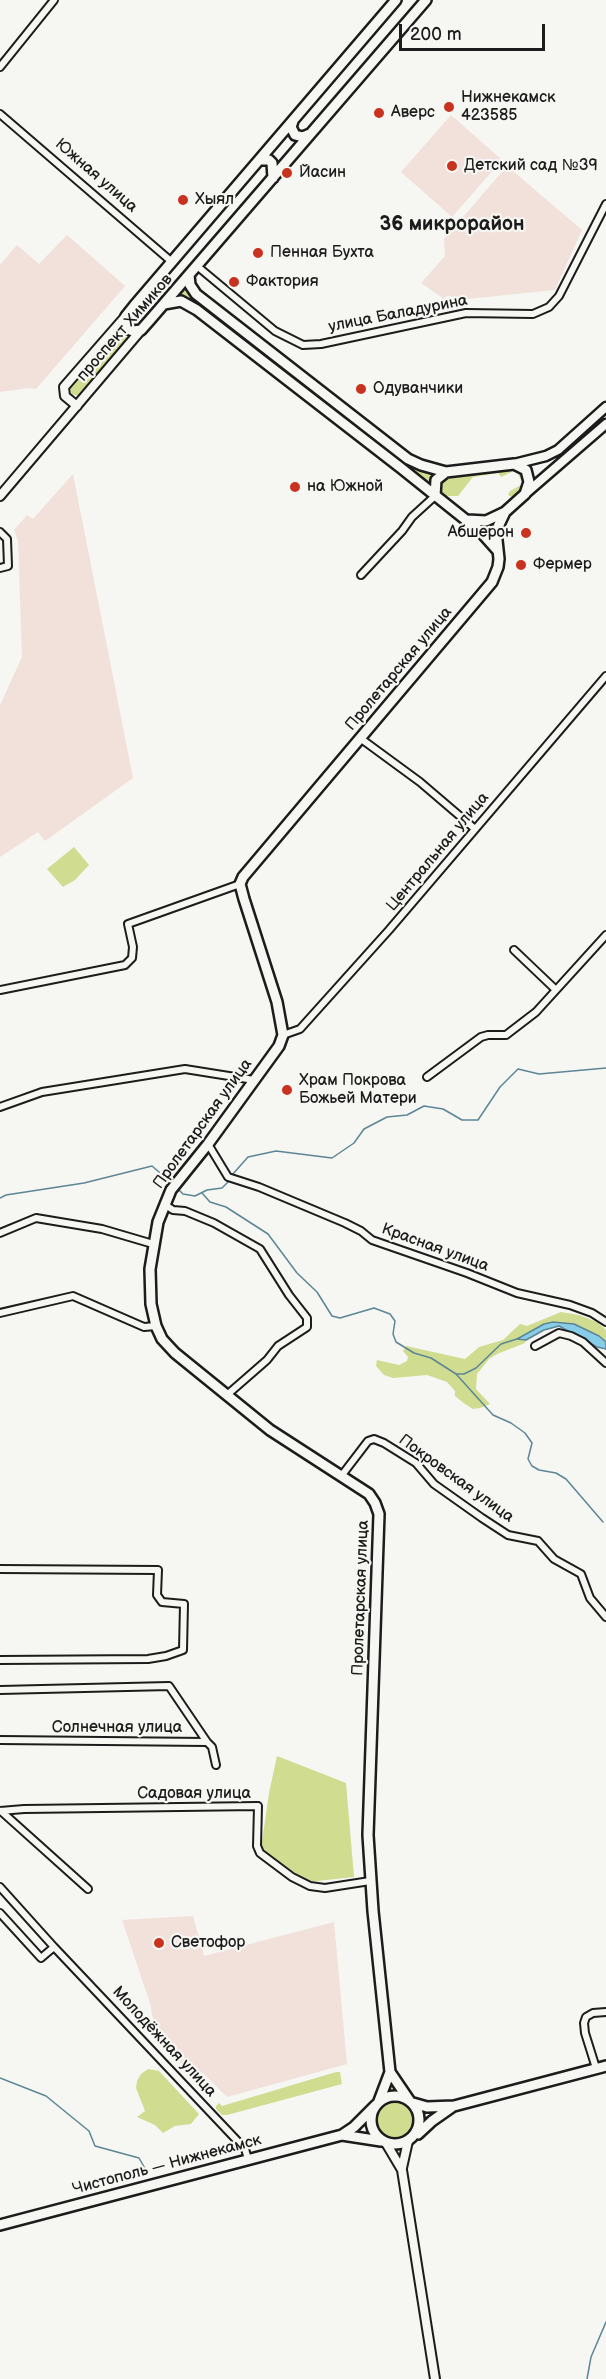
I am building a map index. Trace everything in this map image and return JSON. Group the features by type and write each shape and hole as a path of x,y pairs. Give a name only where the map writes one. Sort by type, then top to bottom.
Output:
{"main road":[{"name":"проспект Химиков","path":"126,316 396,0"},
{"name":"проспект Химиков","path":"141,330 426,0"},
{"path":"294,119 291,127 295,135 303,137 311,134"},
{"path":"259,160 269,160 272,163 273,178"},
{"path":"189,275 190,285 196,294 408,459 427,468 446,472 514,464 546,456 558,450 606,407"},
{"path":"165,304 181,302 197,310 467,520 498,551"},
{"path":"126,316 128,329 132,332 141,330"},
{"path":"305,394 305,387 313,383"},
{"path":"467,520 486,521 505,512 606,424"},
{"path":"514,464 523,467 529,474 525,494"},
{"path":"435,496 436,480 446,472"},
{"name":"Пролетарская улица","path":"240,884 243,877 492,582 498,567 496,531 505,512"},
{"path":"240,884 277,1002 282,1035"},
{"name":"Пролетарская улица","path":"282,1035 279,1046 208,1144 179,1179 164,1203 153,1244 150,1304 162,1339 175,1353 270,1430 369,1494 379,1514 368,1835 370,1881 390,2072"},
{"path":"342,2135 354,2127 378,2103 392,2096 427,2107 454,2106 601,2067"},
{"path":"390,2072 419,2113 420,2122 410,2140"},
{"path":"385,2142 375,2133 371,2123 372,2114 390,2072"},
{"path":"342,2135 364,2136 398,2144 410,2140 454,2106"},
{"name":"Чистополь — Нижнекамск","path":"0,2224 342,2135"}],"street":[{"path":"0,67 54,0"},
{"name":"Южная улица","path":"0,114 172,262"},
{"name":"улица Баладурина","path":"197,266 275,331 303,345 321,344 466,313 533,314 549,307 559,296 606,204"},
{"name":"проспект Химиков","path":"126,316 64,387 65,396 77,406 141,330"},
{"path":"0,496 77,406"},
{"path":"362,575 412,517 435,496"},
{"path":"0,532 7,539 8,566 0,568"},
{"name":"Центральная улица","path":"282,1035 300,1029 389,930 606,676"},
{"path":"360,738 420,782 475,829"},
{"path":"0,990 125,965 132,958 133,947 128,924 240,884"},
{"path":"427,1077 481,1037 506,1035 537,1012 606,935"},
{"path":"513,950 556,990"},
{"path":"0,1107 42,1092 185,1069 254,1080"},
{"name":"Красная улица","path":"208,1144 228,1178 259,1187 345,1223 372,1240 517,1293 570,1305 592,1313 606,1322"},
{"path":"164,1203 173,1210 185,1211 214,1223 260,1249 289,1296 307,1318 307,1327 278,1346 267,1360 228,1394"},
{"path":"0,1233 36,1218 102,1229 153,1244"},
{"path":"0,1313 73,1296 144,1327 156,1326"},
{"path":"535,1346 559,1333 583,1342 606,1363"},
{"name":"Покровская улица","path":"342,1475 368,1441 374,1439 384,1443 416,1463 434,1484 508,1535 538,1541 554,1559 581,1574 590,1598 606,1617"},
{"path":"0,1569 158,1570 157,1595 162,1602 184,1604 183,1650 166,1656 147,1659 0,1660"},
{"path":"0,1690 169,1686 207,1742"},
{"name":"Солнечная улица","path":"0,1740 207,1742 212,1747 216,1766"},
{"name":"Садовая улица","path":"0,1811 258,1806 257,1846 260,1854 292,1877 310,1886 326,1888 370,1881"},
{"path":"0,1811 88,1889"},
{"name":"Молодёжная улица","path":"0,1887 238,2141 245,2149 248,2159"},
{"path":"0,1913 41,1958 54,1947"},
{"path":"601,2067 585,2033 584,2023 586,2017 593,2013 606,2012"},
{"path":"402,2170 410,2140"},
{"path":"385,2142 402,2170 435,2379"}],"shaded area":[{"name":"Детский сад №39","path":"451,115 502,160 452,217 401,172"},
{"path":"507,166 582,230 555,290 457,300 457,297 447,296 444,299 421,283 445,256 444,239"},
{"path":"67,235 125,286 36,389 0,392 0,265 17,245 39,264"},
{"path":"73,474 133,778 45,841 38,832 0,857 0,705 22,657 18,541 14,530 27,515 33,519"},
{"path":"193,1916 204,1956 334,1922 347,2064 227,2097 203,2073 195,2079 156,2034 150,2003 122,1920"}],"green space":[{"path":"182,290 187,291 306,380 301,386 181,295"},
{"path":"120,328 123,337 131,337 78,396 72,394 69,385"},
{"path":"308,387 393,448 437,471 429,487 307,391"},
{"path":"515,468 526,478 526,485 512,497 508,495 510,491 523,484 516,470 501,477 498,473 473,477 458,496 445,496 439,490 439,483 444,477"},
{"path":"74,847 89,865 75,880 63,887 47,869"},
{"path":"561,1312 579,1315 597,1322 606,1330 606,1342 574,1324 553,1322 544,1324 518,1338 526,1340 525,1343 489,1359 477,1374 476,1389 490,1404 480,1408 473,1409 465,1404 455,1396 455,1391 447,1382 427,1375 393,1378 384,1375 376,1366 377,1360 399,1365 407,1361 408,1357 403,1351 406,1346 465,1359 479,1347 503,1340 520,1324 527,1326"},
{"path":"277,1756 346,1783 354,1877 308,1882 261,1849"},
{"path":"148,2069 159,2071 199,2114 191,2124 175,2126 163,2133 155,2125 137,2117 145,2111 136,2088 137,2081"},
{"path":"340,2072 342,2084 227,2115 222,2115 216,2109 219,2103 222,2106"},
{"path":"394,2100 409,2106 415,2121 409,2136 394,2142 379,2136 373,2121 379,2106"}],"water":[{"path":"553,1322 574,1324 599,1336 606,1342 606,1349 597,1347 559,1326 544,1330 526,1340 517,1339 544,1324"}],"waterway":[{"path":"232,1175 248,1157 276,1151 332,1158 354,1143 364,1129 387,1117 407,1115 424,1106 443,1109 462,1120 478,1120 500,1087 518,1069 539,1074 606,1068"},
{"path":"0,1198 6,1195 84,1183 152,1166 173,1184"},
{"path":"178,1189 183,1194 195,1196 207,1190 222,1188 228,1182"},
{"path":"202,1193 210,1202 226,1207 268,1234 297,1273 317,1292 332,1316 340,1318 374,1308 390,1314 395,1321 393,1334 396,1342 414,1353 431,1358 456,1374 493,1415 511,1423 525,1433 532,1443 528,1459 532,1466 539,1470 556,1473 566,1479 603,1522"},
{"path":"456,1374 464,1374 476,1368 501,1344 520,1338"},
{"path":"0,2078 46,2096 89,2131 95,2146 139,2158 147,2172"},
{"path":"587,2379 591,2357 606,2322"}],"place":[{"name":"Нижнекамск 423585","path":"449,107"},
{"name":"Аверс","path":"379,113"},
{"name":"Детский сад №39","path":"452,166"},
{"name":"Йасин","path":"287,173"},
{"name":"Хыял","path":"183,200"},
{"name":"Пенная Бухта","path":"258,253"},
{"name":"Фактория","path":"234,282"},
{"name":"Одуванчики","path":"361,389"},
{"name":"на Южной","path":"295,487"},
{"name":"Абшерон","path":"526,533"},
{"name":"Фермер","path":"521,565"},
{"name":"Храм Покрова Божьей Матери","path":"287,1090"},
{"name":"Светофор","path":"159,1943"}],"district":[{"name":"36 микрорайон","path":"452,225"}]}
